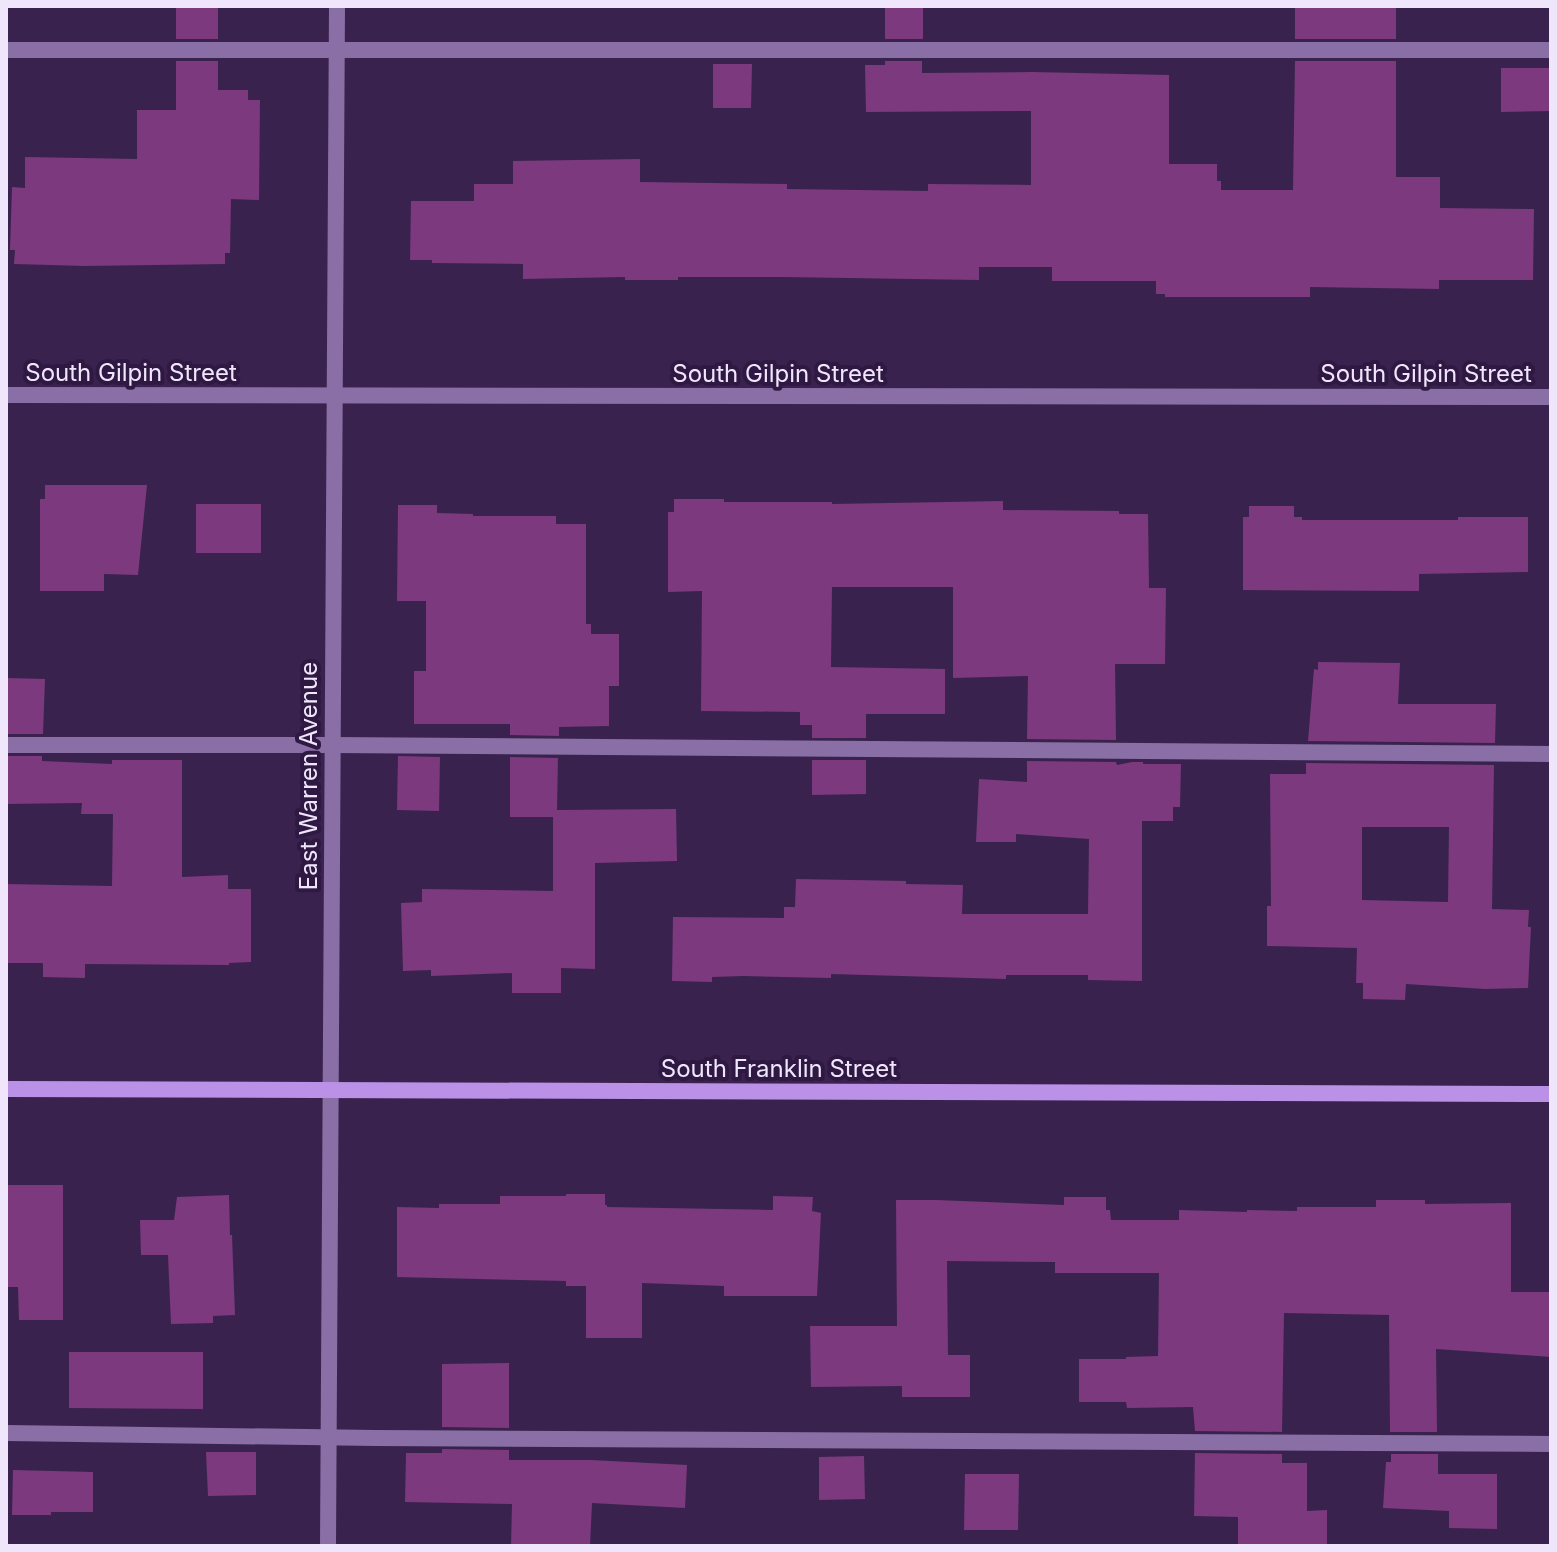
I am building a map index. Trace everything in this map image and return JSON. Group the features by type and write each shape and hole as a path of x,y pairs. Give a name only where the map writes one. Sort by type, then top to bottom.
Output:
{"street":[{"name":"East Warren Avenue","path":"328,1546 337,6"},
{"path":"6,50 1551,50"},
{"name":"South Gilpin Street","path":"6,395 1551,397"},
{"path":"6,745 1551,754"},
{"name":"South Franklin Street","path":"6,1089 1551,1094"},
{"path":"6,1433 328,1438 1551,1444"}],"building":[{"path":"176,6 218,6 218,39 176,39"},
{"path":"885,6 923,6 923,39 885,39"},
{"path":"1295,6 1396,6 1396,39 1295,39"},
{"path":"176,61 218,61 218,90 248,90 248,100 260,100 259,200 231,199 230,253 225,253 225,264 14,264 15,250 10,250 12,187 25,188 25,157 137,159 137,110 176,110"},
{"path":"885,61 922,61 922,73 1169,75 1169,164 1217,164 1217,181 1221,181 1221,190 1293,190 1295,61 1396,61 1396,177 1440,177 1440,208 1534,209 1533,280 1439,280 1439,289 1310,287 1310,297 1165,297 1165,294 1156,294 1156,281 1052,281 1052,267 979,267 979,280 782,277 523,279 523,264 410,260 411,201 474,201 474,184 513,184 513,161 640,159 640,182 787,184 787,189 928,191 928,184 1031,185 1031,111 866,112 865,65 885,65"},
{"path":"713,64 752,64 751,108 713,108"},
{"path":"1501,68 1551,68 1551,111 1501,112"},
{"path":"45,485 147,485 138,575 104,574 104,591 40,591 40,499 45,499"},
{"path":"674,499 832,504 1003,501 1003,510 1148,514 1149,588 1166,588 1165,664 1115,664 1116,740 1027,739 1028,676 953,678 953,587 832,587 831,667 945,669 945,714 866,714 866,738 812,738 812,725 800,725 800,712 701,711 702,591 668,592 668,512 674,512"},
{"path":"196,504 261,504 261,553 196,553"},
{"path":"398,505 437,505 437,513 473,516 556,516 556,524 586,524 586,624 591,624 591,634 619,634 619,686 609,686 609,726 559,727 559,736 510,735 510,724 414,724 414,671 426,671 426,601 397,601"},
{"path":"1249,506 1294,506 1294,517 1302,517 1302,520 1528,517 1528,572 1419,574 1419,591 1243,590 1243,517 1249,517"},
{"path":"1318,662 1400,663 1398,704 1496,704 1495,743 1308,741 1314,669 1318,670"},
{"path":"7,678 45,679 43,734 6,734"},
{"path":"6,756 42,756 42,761 112,764 112,760 182,760 182,877 228,875 228,889 251,889 251,962 229,965 85,964 85,978 43,977 43,963 6,963 6,884 112,886 113,814 81,814 82,803 6,804"},
{"path":"398,756 440,757 439,811 397,810"},
{"path":"510,757 558,758 557,810 676,809 677,861 595,863 595,969 561,968 561,993 512,993 512,973 431,976 431,970 403,971 401,903 422,902 422,889 553,891 553,817 510,817"},
{"path":"812,760 866,760 866,794 812,795"},
{"path":"1027,761 1181,764 1180,807 1173,807 1173,821 1142,821 1142,981 1088,980 1088,975 1006,975 1006,979 831,974 831,978 743,976 712,977 712,982 672,981 673,917 784,918 784,907 795,907 796,879 963,885 962,914 1088,914 1089,839 1016,834 1016,842 976,842 979,779 1027,782"},
{"path":"1306,763 1494,765 1492,909 1529,910 1528,988 1485,989 1406,984 1405,1000 1363,999 1363,983 1356,983 1357,948 1267,946 1267,906 1271,906 1270,774 1306,774","holes":["1362,827 1449,827 1448,902 1362,900"]},
{"path":"6,1185 63,1185 63,1320 19,1320 18,1287 6,1287"},
{"path":"605,1194 607,1207 773,1210 773,1196 813,1197 812,1211 821,1213 817,1296 724,1296 724,1286 642,1283 642,1338 586,1338 586,1286 566,1286 566,1281 397,1277 397,1207 500,1204 500,1196"},
{"path":"229,1195 235,1315 213,1316 213,1323 171,1324 168,1255 141,1255 140,1220 174,1220 177,1197"},
{"path":"1064,1197 1106,1197 1106,1210 1110,1210 1111,1220 1179,1220 1179,1210 1247,1212 1297,1211 1297,1207 1376,1207 1376,1200 1425,1200 1425,1204 1511,1203 1511,1292 1551,1292 1551,1357 1436,1349 1437,1432 1390,1432 1389,1315 1284,1313 1282,1432 1195,1431 1193,1407 1127,1408 1126,1402 1079,1402 1079,1359 1158,1356 1159,1273 1055,1273 1055,1262 947,1261 948,1355 970,1355 970,1397 902,1397 902,1386 811,1387 810,1326 897,1326 896,1200 1064,1205"},
{"path":"69,1352 203,1352 203,1409 69,1408"},
{"path":"509,1363 509,1428 442,1427 442,1364"},
{"path":"442,1449 509,1450 509,1460 687,1465 685,1508 592,1503 590,1546 511,1546 512,1504 405,1502 406,1453 442,1453"},
{"path":"206,1452 256,1452 256,1495 208,1496"},
{"path":"1195,1453 1282,1454 1282,1463 1307,1463 1307,1511 1327,1510 1327,1546 1238,1546 1238,1517 1194,1516"},
{"path":"1391,1454 1438,1454 1438,1474 1497,1474 1497,1529 1449,1528 1449,1511 1383,1508 1386,1462 1391,1462"},
{"path":"864,1456 865,1499 819,1500 819,1457"},
{"path":"13,1470 93,1472 93,1512 12,1515"},
{"path":"965,1474 1019,1474 1018,1530 964,1530"}]}
